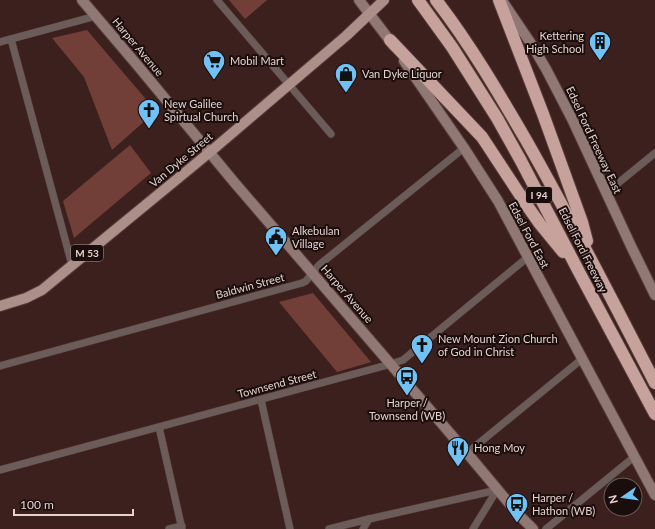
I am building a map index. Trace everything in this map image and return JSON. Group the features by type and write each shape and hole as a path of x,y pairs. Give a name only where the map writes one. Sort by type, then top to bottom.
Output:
{"highway":[{"name":"Edsel Ford Freeway","path":"418,0 452,47 497,118 655,414"},
{"name":"Edsel Ford Freeway","path":"436,0 476,57 550,182 655,382"},
{"path":"501,0 582,222 591,260"},
{"path":"390,40 482,137 532,213 579,272"}],"main road":[{"name":"Van Dyke Street","path":"0,306 26,298 42,290 210,152 346,36 383,1"}],"street":[{"name":"Harper Avenue","path":"82,0 312,273 468,453 497,490 533,529"},
{"path":"217,0 331,134"},
{"name":"Edsel Ford East","path":"359,0 390,40 464,148 498,202 655,495"},
{"name":"Edsel Ford Freeway East","path":"501,0 532,45 546,69 572,119 655,294"},
{"path":"0,42 96,16"},
{"path":"11,39 72,265"},
{"name":"Baldwin Street","path":"0,366 302,283 306,281 319,264 464,148"},
{"path":"606,193 655,153"},
{"name":"Townsend Street","path":"0,470 403,360 528,258"},
{"path":"468,453 582,359"},
{"path":"261,400 290,529"},
{"path":"159,427 182,527 169,529"},
{"path":"546,529 634,457"},
{"path":"329,529 497,490"},
{"path":"473,529 497,490"},
{"path":"363,529 369,519"}],"shaded area":[{"path":"229,0 267,0 245,19"},
{"path":"87,30 156,111 112,150 84,77 52,38"},
{"path":"130,145 151,173 74,238 63,201"},
{"path":"313,293 371,362 337,372 279,302"}],"place":[{"name":"Kettering High School","path":"600,62"},
{"name":"Mobil Mart","path":"214,80"},
{"name":"Van Dyke Liquor","path":"346,94"},
{"name":"New Galilee Spirtual Church","path":"149,130"},
{"name":"Alkebulan Village","path":"276,256"},
{"name":"New Mount Zion Church of God in Christ","path":"422,364"},
{"name":"Harper / Townsend (WB)","path":"407,396"},
{"name":"Hong Moy","path":"458,468"},
{"name":"Harper / Hathon (WB)","path":"517,524"}]}
